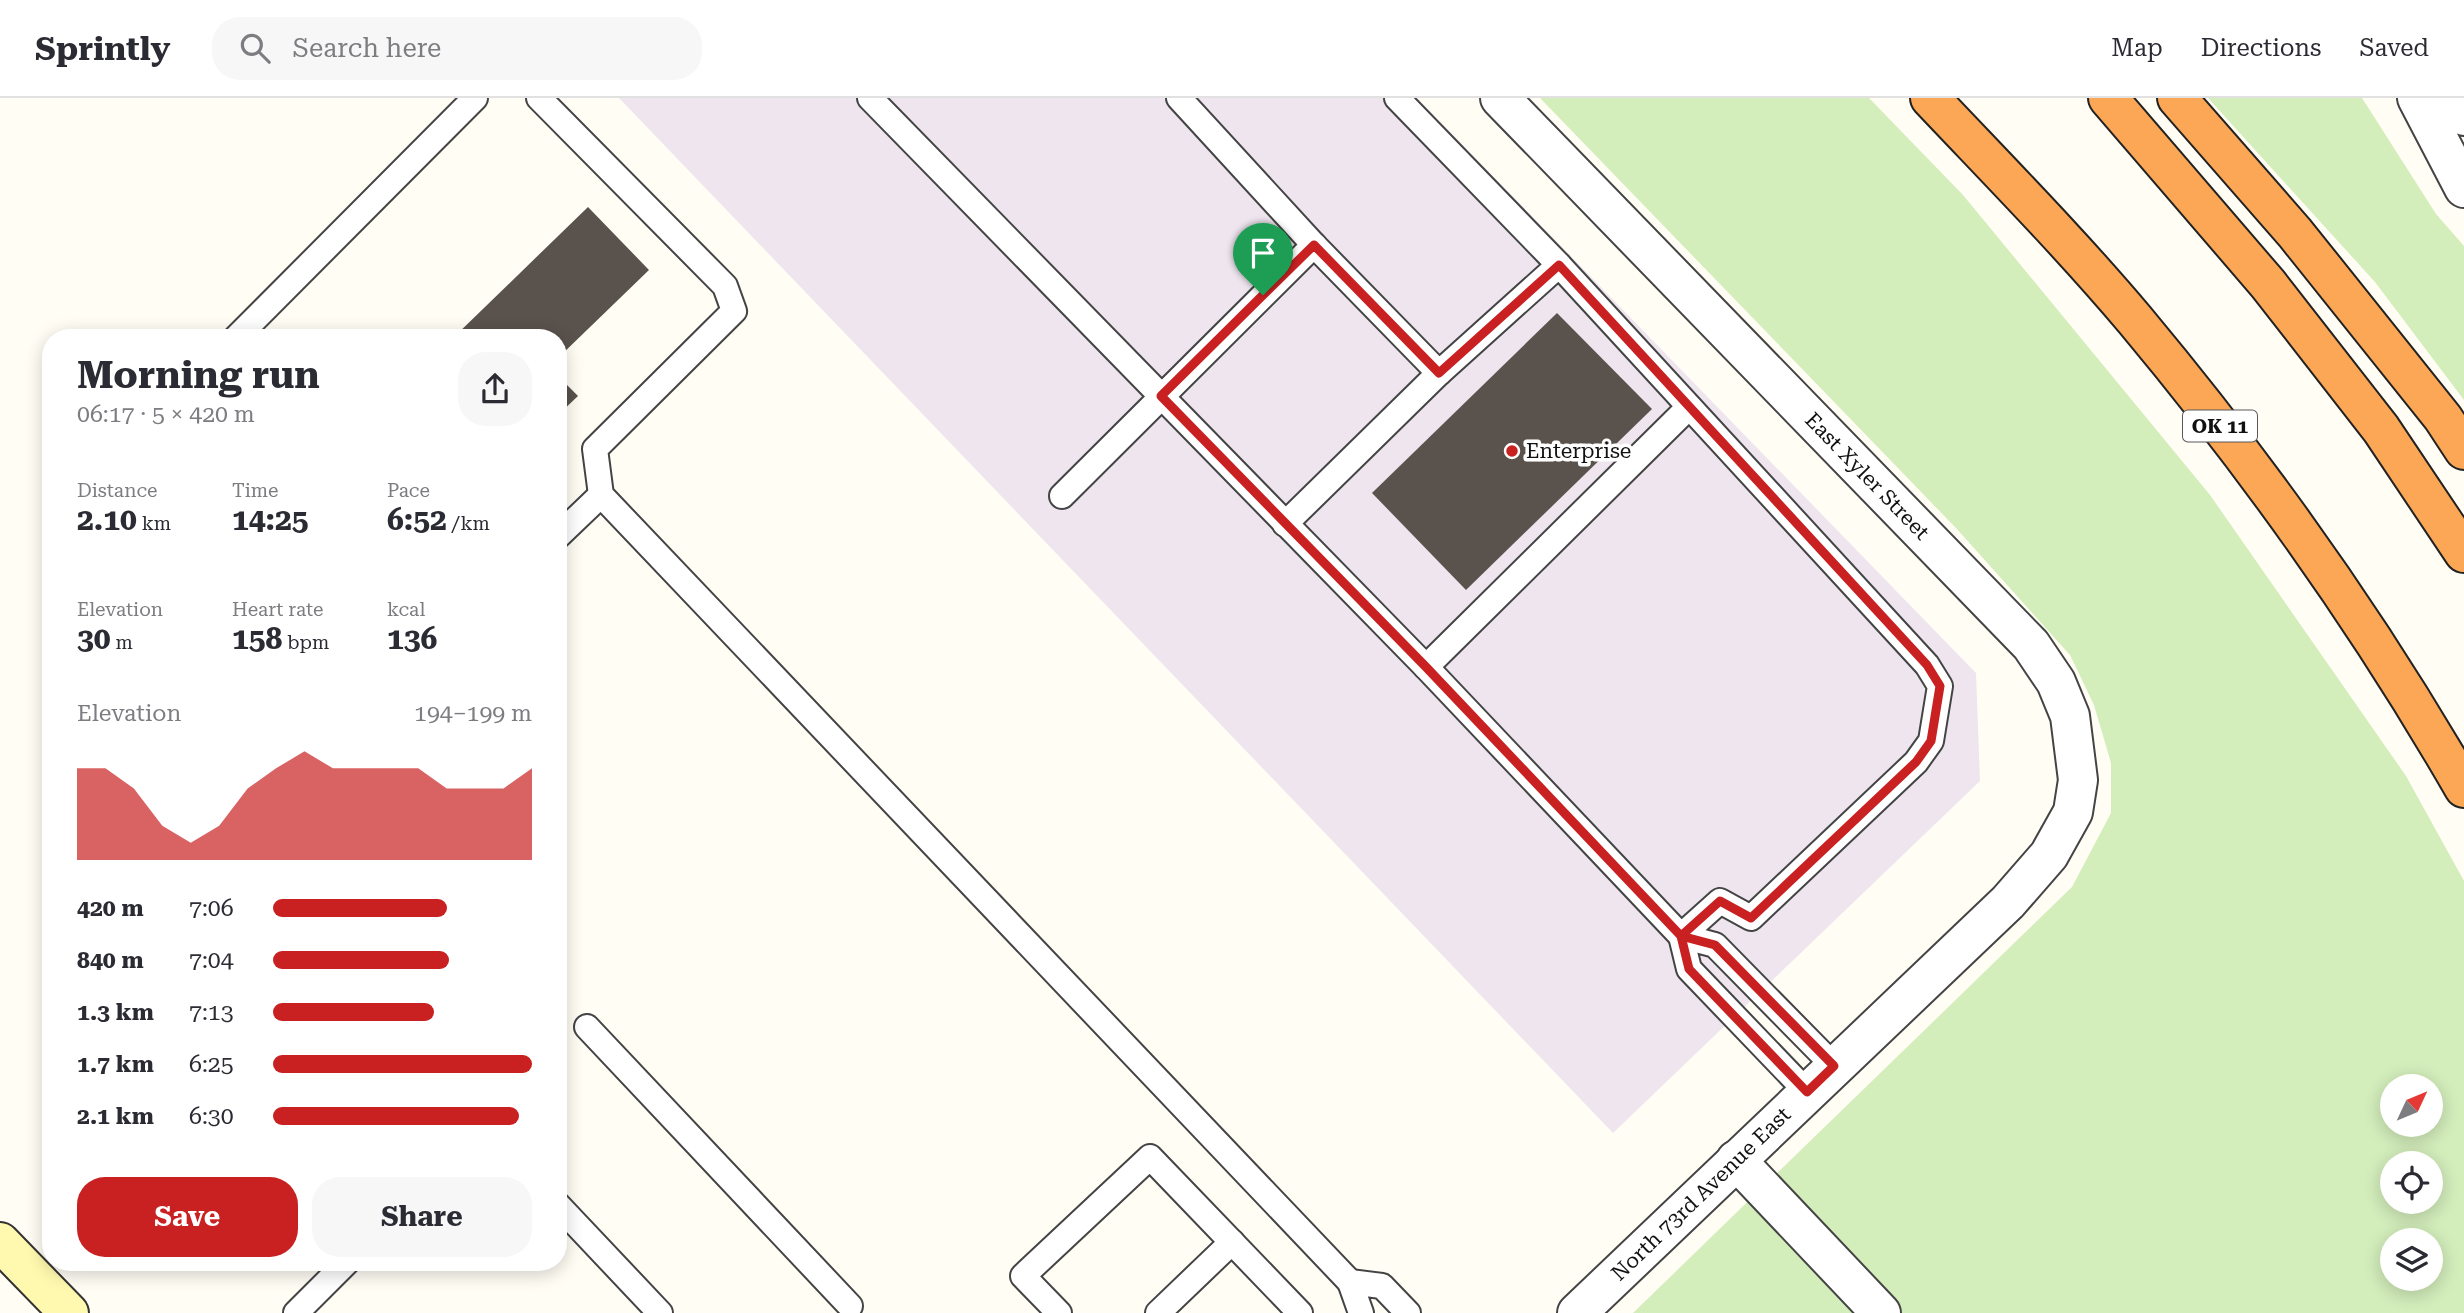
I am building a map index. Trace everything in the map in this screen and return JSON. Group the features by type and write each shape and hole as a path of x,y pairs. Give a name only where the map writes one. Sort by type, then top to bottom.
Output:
{"highway":[{"name":"OK 11","path":"1930,98 2134,319 2239,449 2341,593 2464,788"},
{"path":"2108,98 2269,284 2381,429 2464,553"},
{"path":"2176,98 2295,233 2443,418 2464,450"}],"main road":[{"path":"0,1241 69,1313"}],"street":[{"name":"East Xyler Street","path":"1500,98 2031,645 2056,682 2070,716 2076,749 2078,780 2073,812 2049,855 2008,902"},
{"path":"2417,98 2464,188"},
{"path":"2446,98 2464,116"},
{"name":"North 73rd Avenue East","path":"1577,1313 2008,902"},
{"path":"1737,1160 1881,1313"}],"lane":[{"path":"245,329 475,98"},
{"path":"539,98 725,286 734,311 594,449 601,495 1350,1282 1361,1313"},
{"path":"870,98 1426,667 1681,936 1689,969 1820,1079"},
{"path":"1179,98 1314,245 1439,373"},
{"path":"1397,98 1559,265 1927,665 1940,686 1931,741 1916,762 1751,918 1720,901 1681,936"},
{"path":"1062,496 1314,245"},
{"path":"1285,524 1439,373 1559,265"},
{"path":"1426,667 1689,407"},
{"path":"567,527 601,495"},
{"path":"1681,936 1715,945 1820,1079"},
{"path":"587,1027 850,1311"},
{"path":"1059,1313 1023,1276 1150,1157 1300,1313"},
{"path":"567,1215 660,1313"},
{"path":"1158,1313 1232,1242"},
{"path":"296,1313 338,1271"},
{"path":"1350,1282 1382,1286 1408,1313"}],"shaded area":[{"path":"619,98 1417,98 1976,673 1980,781 1613,1133"}],"green space":[{"path":"1540,98 1869,98 1963,195 2210,495 2406,776 2464,881 2464,1313 1633,1313 2072,887 2111,813 2111,763 2094,705 2070,655 1956,528"},
{"path":"2208,98 2362,98 2436,214 2464,246 2464,400 2375,282"}],"building":[{"path":"588,207 649,270 567,349 567,329 462,329"},
{"name":"Enterprise","path":"1557,313 1652,409 1466,590 1372,493"},
{"path":"567,385 578,396 567,406"}],"place":[{"name":"Enterprise","path":"1512,451"}],"route":[{"path":"1263,295 1161,396 1426,667 1681,936 1689,969 1807,1092 1834,1066 1715,945 1681,936 1720,901 1751,918 1916,762 1931,741 1940,686 1927,665 1559,265 1439,373 1314,245 1263,295"}]}
